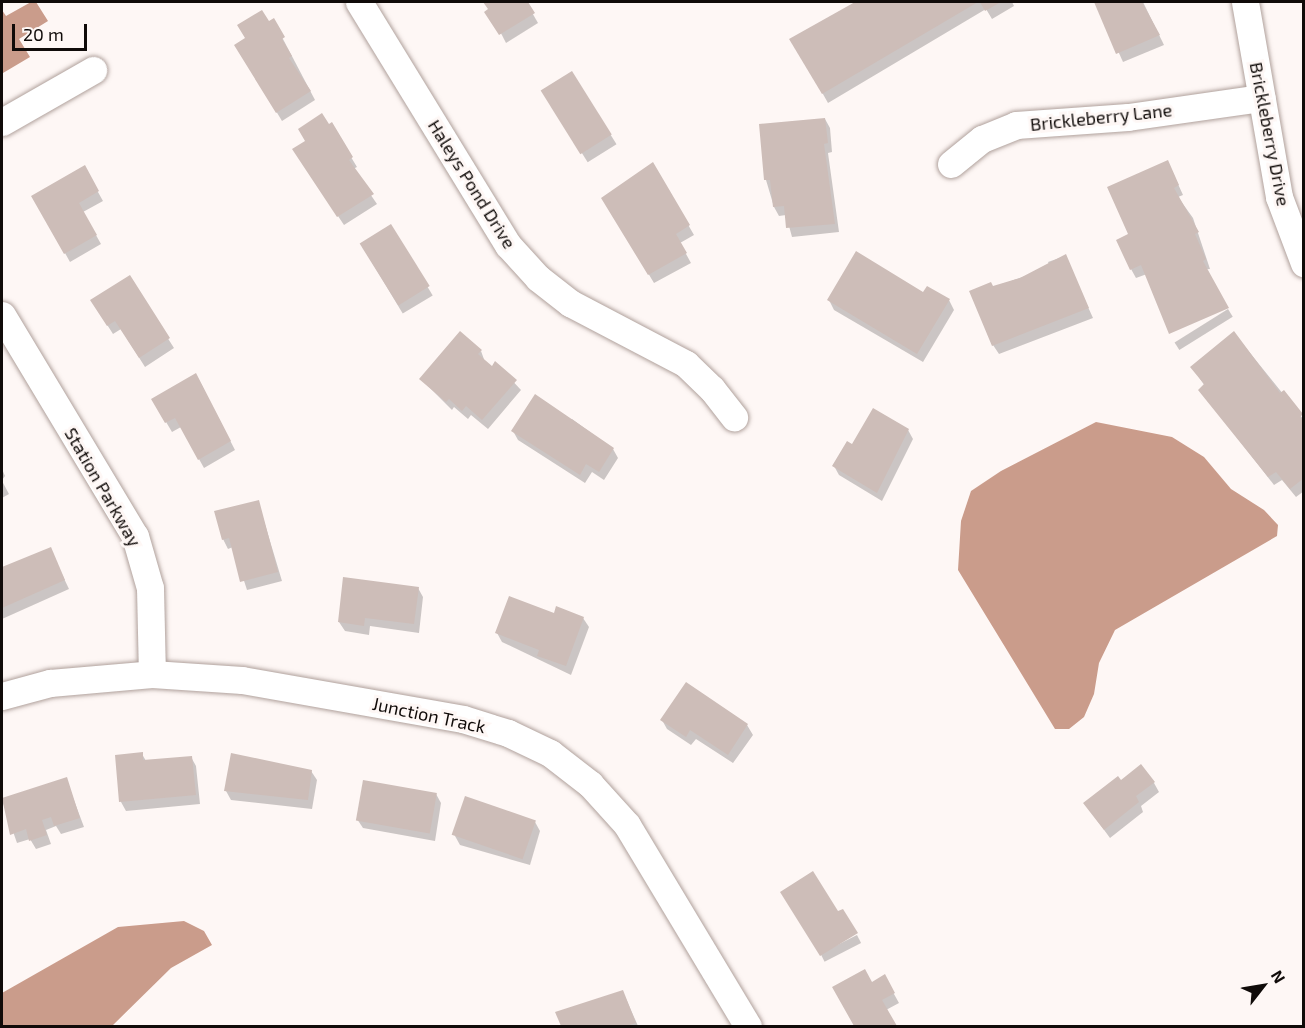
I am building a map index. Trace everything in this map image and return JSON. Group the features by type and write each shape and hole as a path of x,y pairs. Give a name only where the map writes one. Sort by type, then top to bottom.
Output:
{"street":[{"name":"Haleys Pond Drive","path":"359,2 508,246 538,279 570,303 686,364 712,388 734,417"},
{"name":"Brickleberry Drive","path":"1245,2 1279,197 1304,263"},
{"path":"2,122 93,70"},
{"name":"Brickleberry Lane","path":"951,164 982,139 1016,125 1128,117 1262,98"},
{"name":"Station Parkway","path":"2,315 135,536 150,588 152,675"},
{"name":"Junction Track","path":"2,696 50,684 152,675 242,680 463,719 508,733 550,753 590,784 627,825 748,1026"}],"shaded area":[{"path":"31,2 36,2 48,21 19,39 30,57 3,73 2,10 6,16"},
{"path":"1096,422 1172,437 1204,457 1231,489 1264,510 1278,525 1277,536 1115,630 1099,663 1094,694 1084,717 1069,729 1055,729 958,570 961,521 971,491 1001,471"},
{"path":"184,921 204,931 212,945 171,968 112,1026 2,1026 2,993 118,927"}],"building":[{"path":"483,2 528,2 535,13 499,35 484,12 488,9"},
{"path":"855,2 978,2 822,94 789,39"},
{"path":"980,2 1001,2 985,11"},
{"path":"1094,2 1142,2 1160,35 1116,54"},
{"path":"262,10 269,21 274,18 285,37 282,39 292,56 289,58 311,91 276,113 234,45 245,38 237,25"},
{"path":"572,71 612,135 580,154 541,91"},
{"path":"322,113 329,124 332,122 353,157 349,160 374,194 337,217 292,149 305,141 298,129"},
{"path":"825,118 828,143 824,144 835,224 786,228 784,206 773,207 770,180 764,180 759,124"},
{"path":"1168,160 1179,185 1174,188 1199,232 1195,234 1206,259 1203,261 1229,308 1169,334 1141,265 1130,270 1116,240 1128,234 1107,187"},
{"path":"653,162 690,225 676,234 687,253 648,275 601,198"},
{"path":"85,165 99,191 79,203 97,235 64,254 31,196"},
{"path":"391,224 430,286 398,306 360,244"},
{"path":"856,251 923,292 927,286 950,299 917,354 827,300"},
{"path":"1066,254 1089,308 992,346 969,291 991,282 993,286 1020,278"},
{"path":"130,275 170,338 139,358 115,321 107,326 90,300"},
{"path":"460,331 482,350 478,354 492,366 495,361 517,380 482,420 466,406 462,411 449,399 446,402 419,379"},
{"path":"1234,331 1280,393 1284,390 1303,414 1300,417 1304,420 1304,478 1290,489 1276,472 1268,477 1198,390 1204,384 1190,367"},
{"path":"196,373 231,441 198,460 175,418 165,423 151,399"},
{"path":"535,394 614,448 599,472 586,464 580,475 511,431"},
{"path":"873,408 909,429 877,493 832,466 847,441 852,444"},
{"path":"259,500 278,572 240,582 229,538 222,540 214,511"},
{"path":"51,547 65,580 2,608 2,567"},
{"path":"343,577 419,587 414,624 365,618 364,626 338,622"},
{"path":"509,596 554,613 556,606 584,617 566,666 537,656 539,650 495,633"},
{"path":"686,682 748,724 728,755 690,730 686,737 660,720"},
{"path":"143,752 143,760 192,756 196,795 119,802 115,755"},
{"path":"231,753 312,770 308,800 224,791"},
{"path":"1141,764 1155,782 1136,796 1139,802 1104,830 1083,803 1118,776 1121,780"},
{"path":"67,777 80,818 54,826 51,817 42,820 47,835 29,841 26,829 10,835 2,798"},
{"path":"363,780 437,793 430,833 356,820"},
{"path":"465,796 536,820 523,859 452,835"},
{"path":"813,871 838,911 843,909 858,933 820,956 780,892"},
{"path":"865,969 872,982 885,974 895,993 882,1000 897,1026 854,1026 832,987"},
{"path":"623,990 636,1023 626,1026 561,1026 555,1012"}]}
